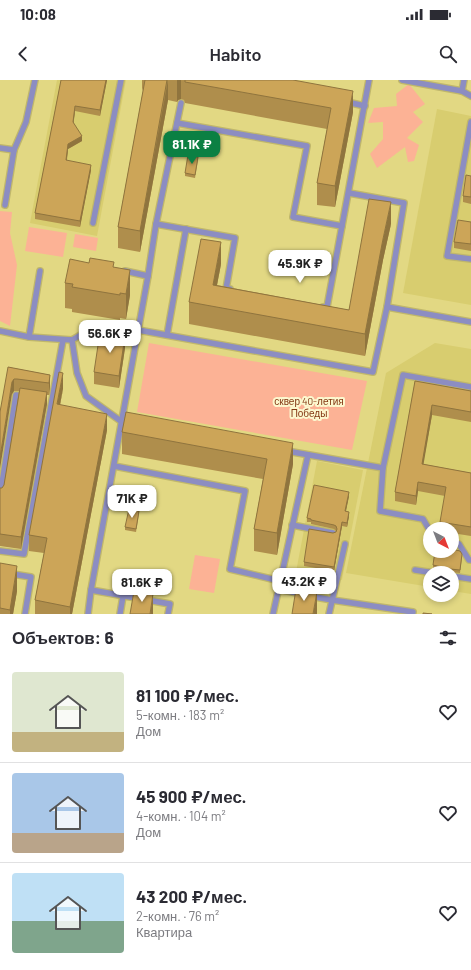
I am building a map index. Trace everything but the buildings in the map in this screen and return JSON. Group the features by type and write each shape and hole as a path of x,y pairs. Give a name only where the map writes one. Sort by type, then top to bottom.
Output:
{"lane":[{"path":"5,205 14,150 26,122 35,80"},
{"path":"93,223 121,80"},
{"path":"319,306 327,307 370,80"},
{"path":"402,80 462,91 471,96"},
{"path":"462,91 464,80"},
{"path":"342,101 365,106"},
{"path":"88,614 156,224 181,103"},
{"path":"471,122 447,256 471,259"},
{"path":"177,123 307,146 293,217 342,226"},
{"path":"0,148 14,150"},
{"path":"0,331 29,337 72,340 89,330 138,330 373,372 387,307 404,202 348,192"},
{"path":"156,224 235,238 226,289 233,290"},
{"path":"167,335 186,229"},
{"path":"119,270 148,276"},
{"path":"29,337 40,271"},
{"path":"387,307 471,322"},
{"path":"0,551 24,554 63,340"},
{"path":"72,340 77,373 86,396 122,422 132,424"},
{"path":"425,522 423,519 380,511 383,468 403,376 471,387"},
{"path":"0,496 16,395 30,397"},
{"path":"45,399 52,400"},
{"path":"277,450 383,468"},
{"path":"273,614 308,455"},
{"path":"114,466 245,491 230,569 280,581"},
{"path":"292,525 333,533"},
{"path":"329,614 345,544"},
{"path":"459,544 469,560 471,560"},
{"path":"415,570 423,571"},
{"path":"0,572 31,577 25,614"},
{"path":"459,577 471,579"},
{"path":"278,589 332,600 413,612"},
{"path":"91,590 170,604 168,614"},
{"path":"120,614 123,596"}],"shaded area":[{"path":"57,80 126,80 97,236 30,223"},
{"path":"437,109 471,116 471,305 403,293"},
{"path":"435,343 471,349 471,594 459,592 459,566 423,566 423,586 346,573 386,373"},
{"path":"317,461 363,470 342,580 296,572"}],"green space":[{"path":"409,84 425,104 413,112 423,122 407,138 419,145 414,161 408,162 405,147 377,168 370,154 383,139 383,122 368,123 374,108 397,106 396,94"},
{"path":"0,211 12,212 10,233 17,265 10,326 0,321"},
{"path":"29,227 67,233 63,257 25,251"},
{"path":"75,234 98,238 96,251 73,247"},
{"name":"сквер 40-летия Победы","path":"149,343 367,381 352,450 137,412"},
{"path":"195,555 220,559 214,593 189,589"}]}
